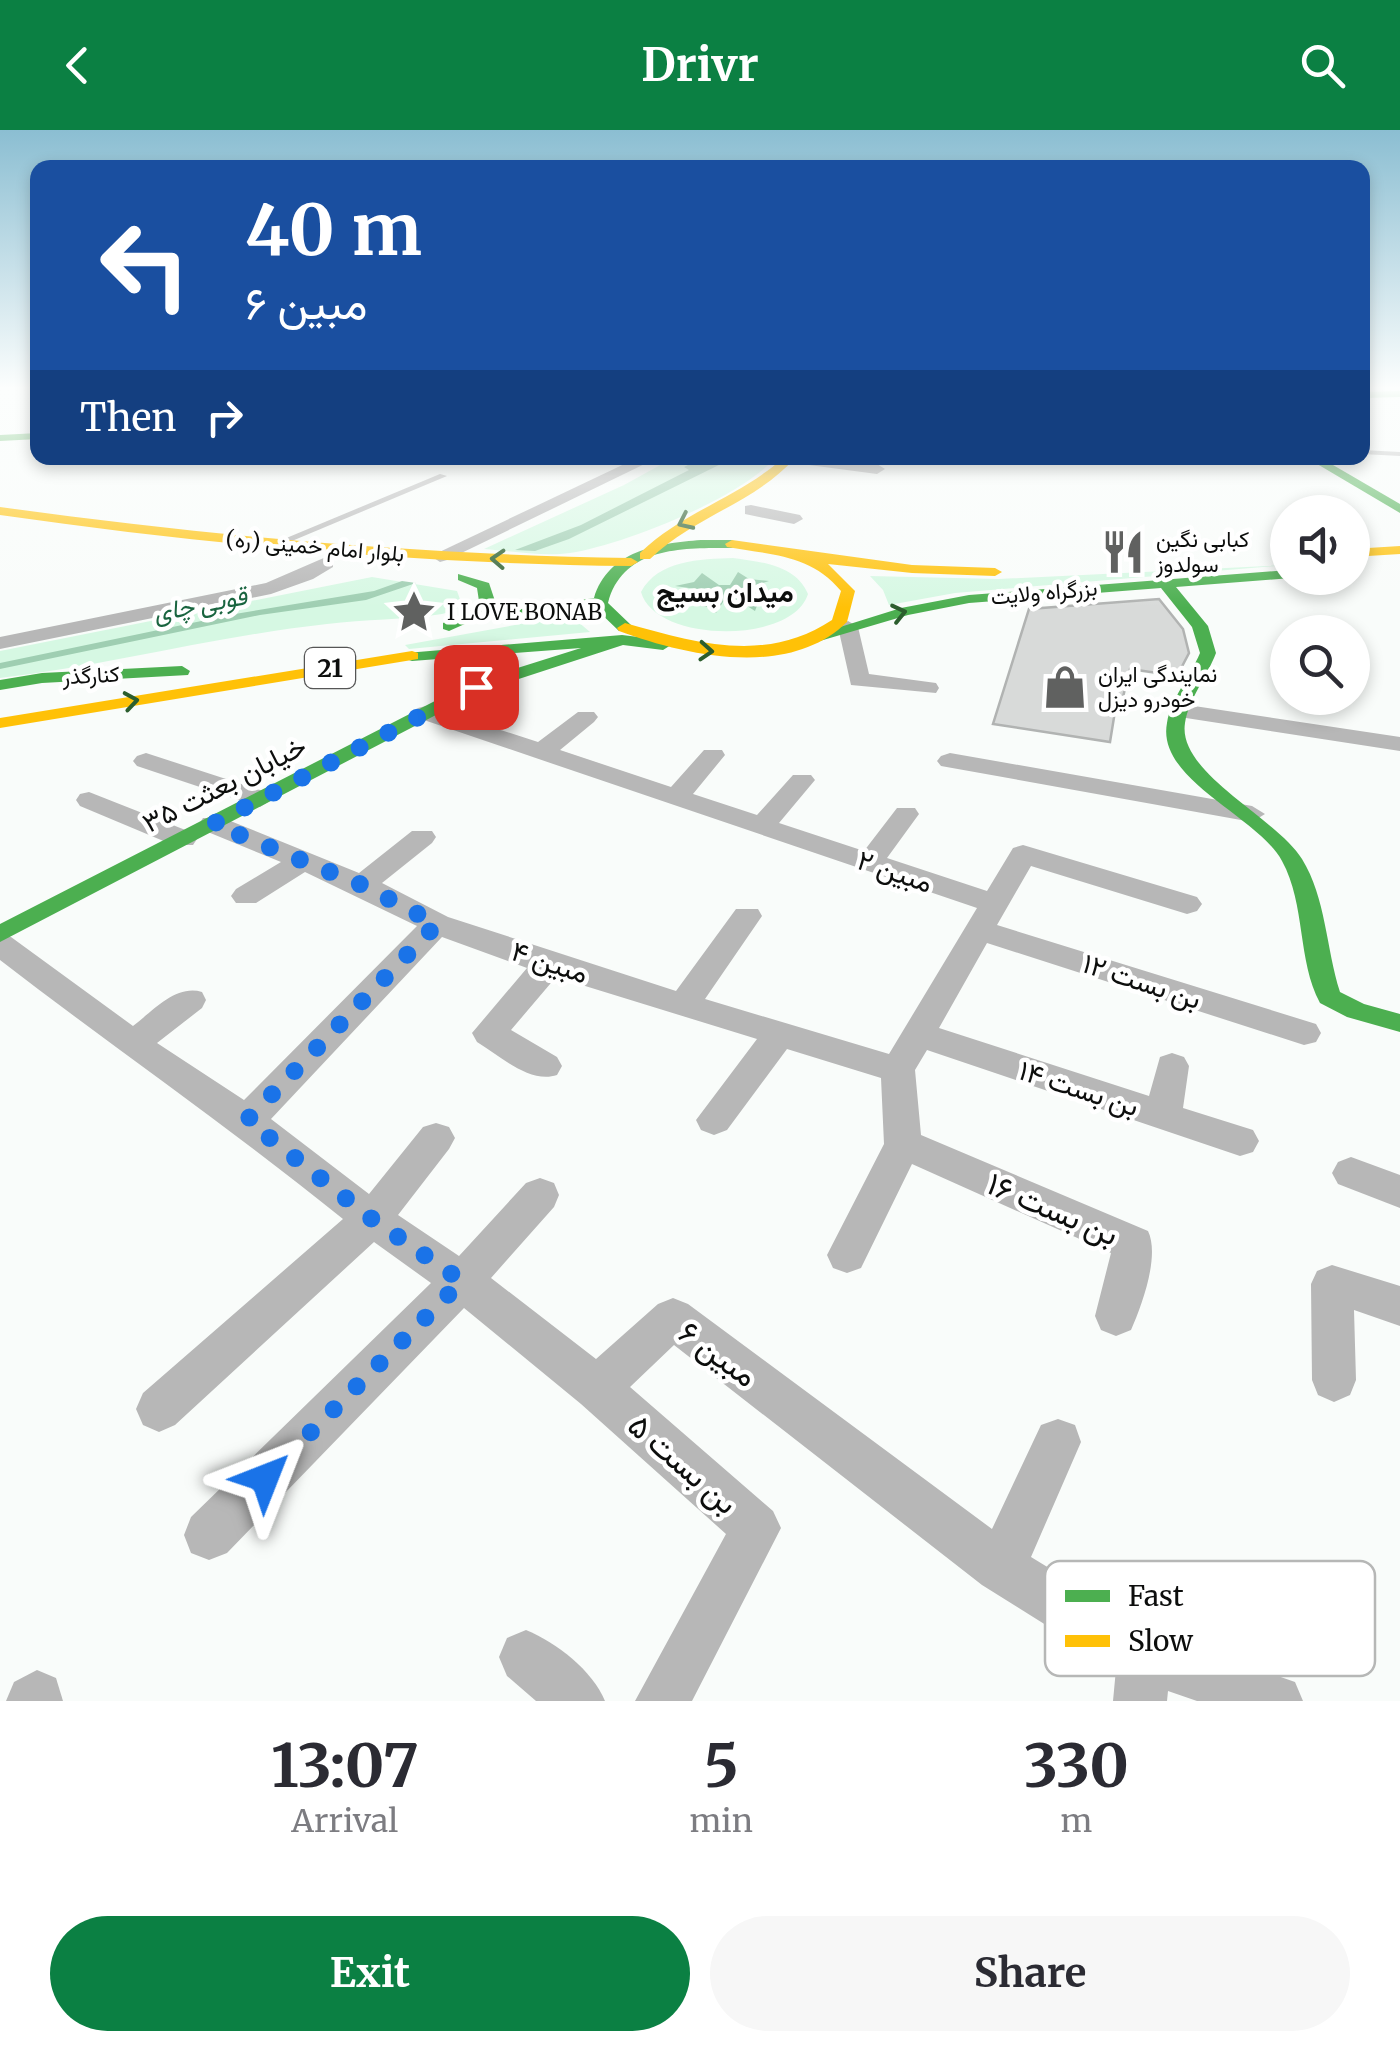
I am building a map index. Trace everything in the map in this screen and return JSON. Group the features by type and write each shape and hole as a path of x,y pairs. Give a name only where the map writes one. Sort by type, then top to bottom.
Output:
{"main road":[{"path":"419,631 600,598 610,576 638,559 664,532 762,485 782,465"},
{"path":"732,544 731,524 795,484 812,465"},
{"path":"1326,465 1400,509"},
{"name":"بلوار امام خمینی (ره)","path":"0,511 278,544 550,561 638,559"},
{"name":"بلوار امام خمینی (ره)","path":"0,525 534,584 600,598"},
{"name":"21","path":"0,723 397,650 622,640 733,652 805,640 839,620 850,597 836,574 805,557 771,548 692,545 638,559"},
{"path":"1370,552 1400,550"},
{"name":"بزرگراه ولایت","path":"805,557 899,568 988,572 1270,558"},
{"path":"534,584 562,575 562,568 550,561"},
{"path":"1370,569 1400,567"},
{"name":"بزرگراه ولایت","path":"805,640 969,599 1270,575"},
{"path":"449,626 464,622 488,601 484,586 463,577"},
{"path":"1164,582 1200,626 1208,653 1199,681 1181,711 1175,741 1184,758 1252,814 1282,845 1302,881 1329,997 1341,1006 1400,1023"},
{"name":"21","path":"600,598 618,625 663,644"},
{"name":"خیابان بعثت ۳۵","path":"0,934 476,687 622,640"},
{"name":"21","path":"0,705 351,642"},
{"path":"397,650 476,662 481,676 476,687"},
{"name":"کنارگذر","path":"0,685 42,678 182,670"}],"street":[{"path":"440,556 634,465"},
{"path":"850,465 878,469"},
{"path":"751,510 794,519"},
{"path":"0,643 271,588 326,563"},
{"path":"848,627 859,680 928,688"},
{"path":"1181,711 1400,744"},
{"name":"مبین ۲","path":"426,713 870,862 987,917"},
{"path":"541,752 586,717"},
{"path":"676,797 713,755"},
{"path":"146,760 260,799"},
{"path":"950,761 1252,814"},
{"path":"762,826 802,780"},
{"path":"89,800 183,839"},
{"path":"870,862 906,814"},
{"name":"مبین ۴","path":"213,824 362,885 437,924 549,964 898,1070"},
{"path":"362,885 422,837"},
{"path":"847,1255 903,1144 898,1070 1023,854 1187,904"},
{"path":"246,896 304,860"},
{"path":"685,1003 746,916"},
{"name":"بن بست ۱۲","path":"987,917 1304,1033"},
{"path":"247,1120 437,924"},
{"path":"0,944 133,1044 247,1120 597,1388"},
{"path":"544,1066 489,1033 549,964"},
{"path":"133,1044 190,1000"},
{"name":"بن بست ۱۴","path":"918,1034 1240,1140"},
{"path":"714,1120 780,1035"},
{"path":"1164,1116 1172,1066"},
{"path":"159,1409 372,1219 436,1138"},
{"name":"بن بست ۱۶","path":"903,1144 1134,1244 1116,1316"},
{"path":"1352,1173 1400,1192"},
{"path":"209,1535 462,1281 540,1195"},
{"path":"1334,1380 1332,1284 1400,1306"},
{"name":"مبین ۶","path":"597,1388 673,1318 1045,1602"},
{"name":"بن بست ۵","path":"597,1388 756,1528 662,1701"},
{"path":"1000,1567 1058,1442"},
{"path":"526,1657 578,1701"},
{"name":"مبین ۶","path":"1142,1678 1276,1701"}],"lane":[{"path":"278,544 443,476"}],"shaded area":[{"path":"660,465 768,465 736,489 680,518 593,548 560,554 484,549"},
{"path":"719,465 569,539 535,551 515,550 581,525 689,470 684,467"},
{"name":"میدان بسیج","path":"733,558 786,571 808,594 797,611 777,622 724,631 671,621 652,609 641,592 648,581 669,567"},
{"name":"میدان بسیج","path":"1270,566 955,593 889,605 883,590 870,576 998,579"},
{"path":"738,572 749,579 769,581 743,589 745,593 777,599 758,603 755,611 736,599 725,599 716,613 707,607 684,603 711,595 710,591 675,586 694,582 702,573 719,585 730,585"},
{"path":"372,577 457,591 461,602 456,610 442,614 286,629 0,678 0,651"},
{"name":"قوبی چای","path":"402,581 416,583 366,600 260,615 0,669 0,663 235,614 374,591"},
{"path":"570,615 590,632 409,649 405,645"}],"building":[{"name":"نمایندگی ایران خودرو دیزل","path":"1159,599 1183,629 1189,653 1177,676 1130,669 1121,705 1116,705 1110,742 993,724 1029,609"}],"traffic: fast":[{"path":"1325,465 1400,509"},
{"path":"625,628 600,604 608,581 623,565 668,548 732,544"},
{"path":"813,638 906,611 969,599 1270,575"},
{"path":"449,626 480,612 487,601 484,586 463,577"},
{"path":"1164,582 1200,626 1208,653 1177,716 1175,738 1181,753 1205,781 1271,833 1293,861 1307,898 1329,997 1356,1011 1400,1023"},
{"path":"515,615 601,601"},
{"path":"0,934 476,687 622,640"},
{"path":"412,656 622,640 663,645"},
{"path":"0,685 42,678 182,671"}],"traffic: slow":[{"path":"645,556 679,528 755,486 782,465"},
{"path":"0,511 315,548 472,558 631,562"},
{"path":"625,628 691,647 737,652 805,642 839,622 848,591 825,568 797,554 732,544"},
{"path":"1370,552 1400,550"},
{"path":"807,557 912,569 995,572"},
{"path":"0,723 412,656"}],"place":[{"name":"کبابی نگین سولدوز","path":"1123,552"},
{"name":"I LOVE BONAB","path":"414,612"},
{"name":"نمایندگی ایران خودرو دیزل","path":"1065,687"}],"district":[{"name":"میدان بسیج","path":"725,592"}],"route":[{"path":"265,1478 462,1281 372,1219 247,1120 437,924 362,885 213,824 476,687"}]}
